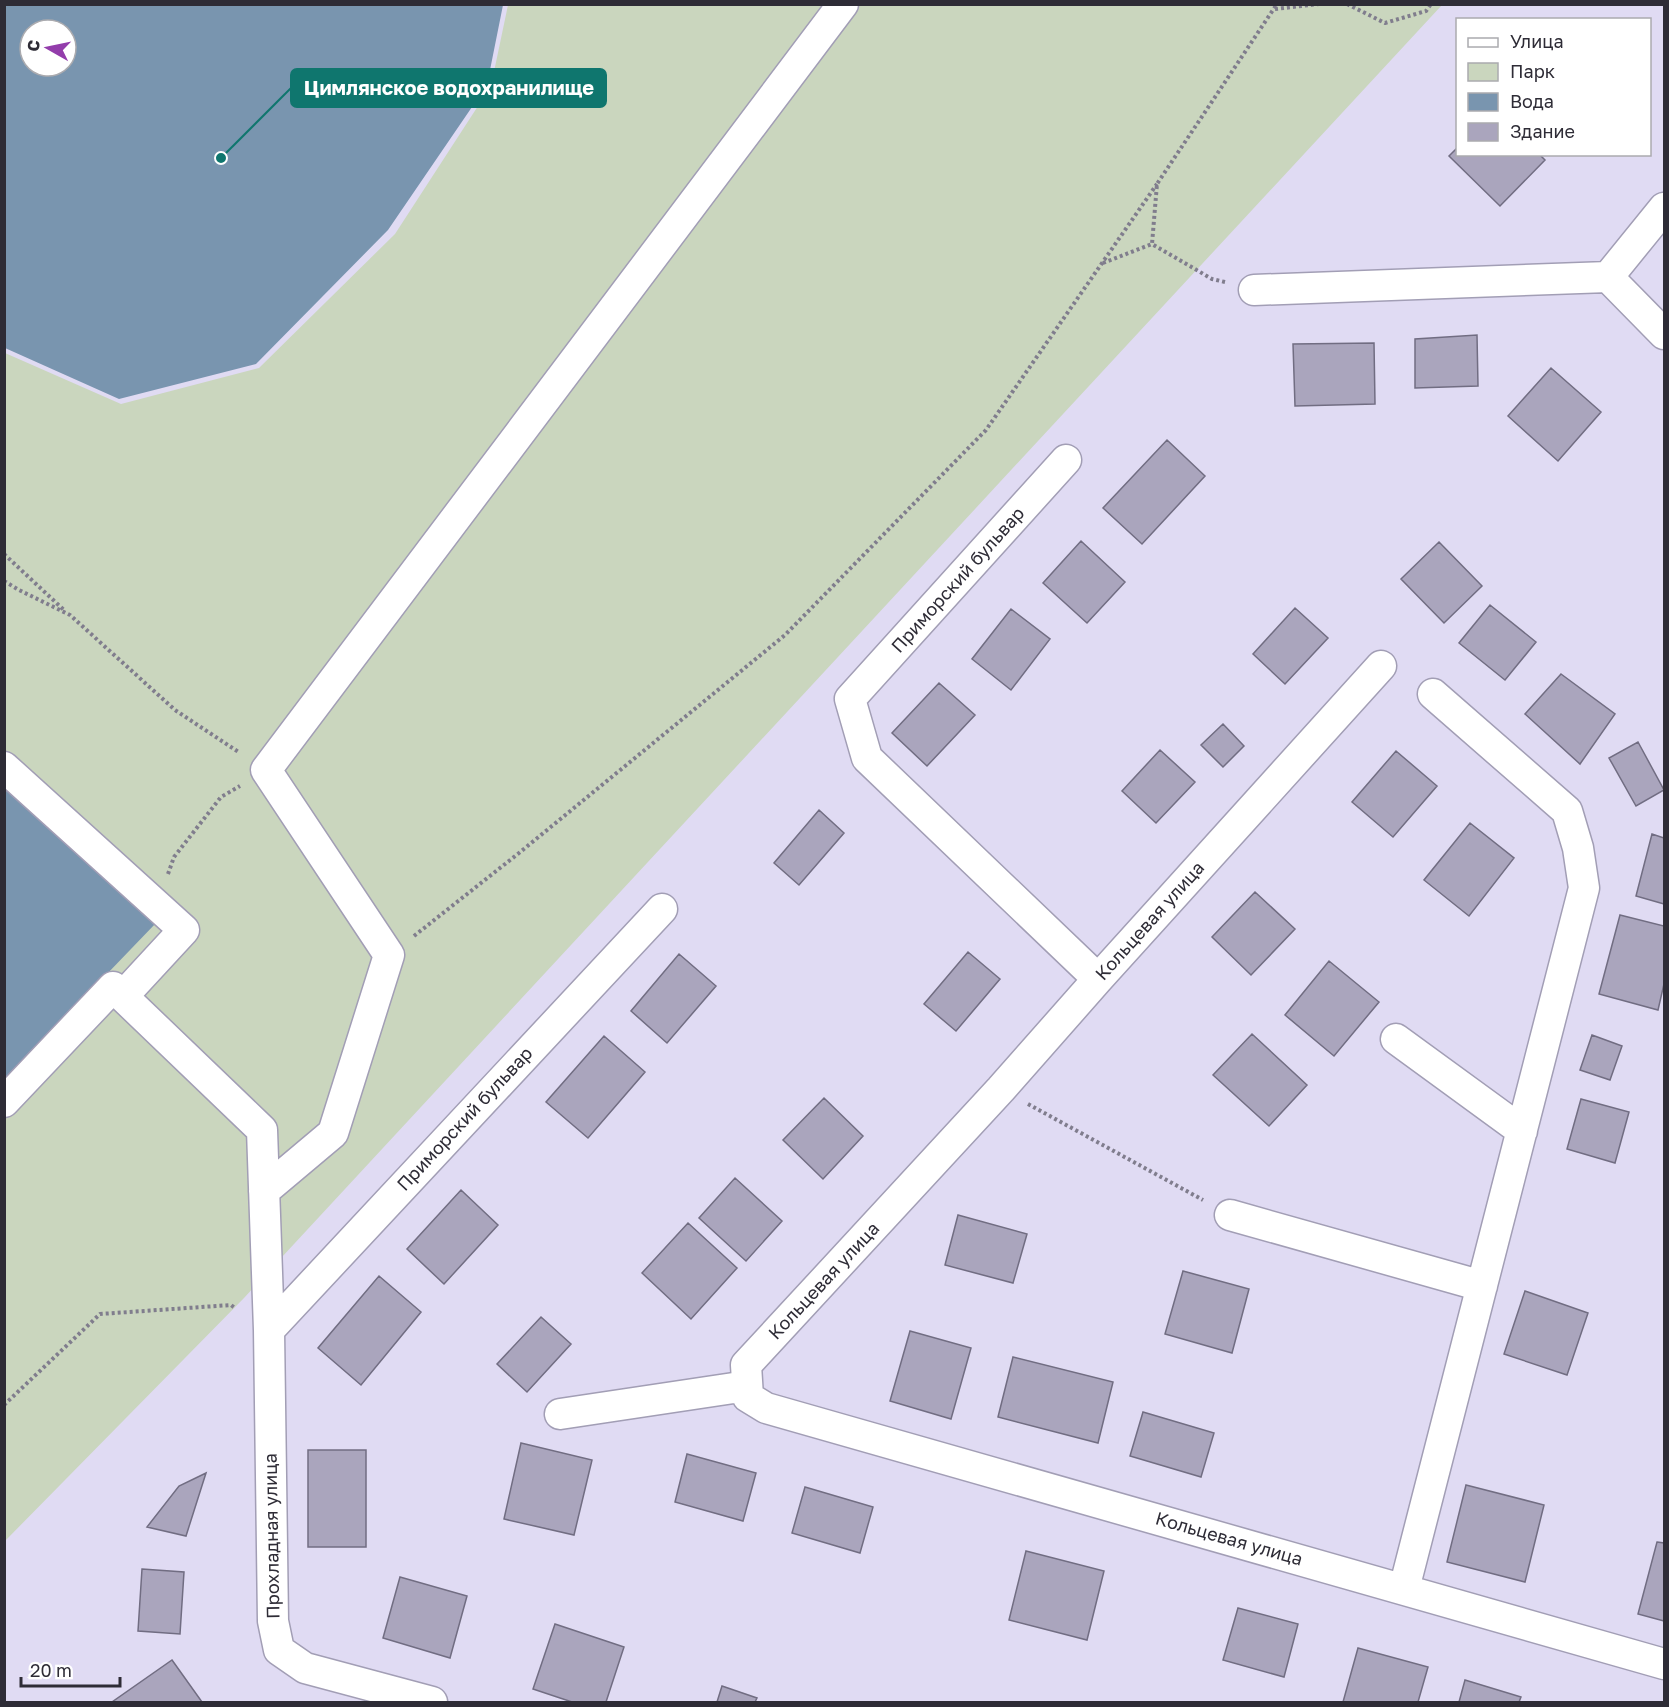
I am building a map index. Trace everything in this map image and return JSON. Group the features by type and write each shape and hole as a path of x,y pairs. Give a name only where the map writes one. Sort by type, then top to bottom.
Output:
{"street":[{"path":"264,1191 333,1133 389,955 266,770 843,4"},
{"path":"1608,278 1665,208"},
{"path":"1254,290 1608,278 1665,334"},
{"name":"Приморский бульвар","path":"1066,460 850,699 867,759 1098,979"},
{"name":"Кольцевая улица","path":"1381,666 1001,1089 746,1365 748,1397 766,1408 1665,1664"},
{"path":"1404,1589 1584,888 1578,848 1567,811 1433,694"},
{"path":"4,767 184,930 123,996 113,987 4,1102"},
{"name":"Приморский бульвар","path":"269,1330 662,909"},
{"name":"Прохладная улица","path":"123,996 262,1130 269,1330 273,1621 279,1650 305,1668 432,1702"},
{"path":"1396,1039 1522,1131"},
{"path":"1230,1215 1482,1286"},
{"path":"560,1414 747,1386"}],"path":[{"path":"389,955 528,846 785,635 987,430 1276,7 1318,4"},
{"path":"1347,4 1385,22 1426,10 1431,4"},
{"path":"1152,244 1157,184"},
{"path":"1102,263 1152,244"},
{"path":"1152,244 1212,279 1254,290"},
{"path":"4,554 175,710 266,770 221,797 174,857 157,906"},
{"path":"4,581 69,615"},
{"path":"1001,1089 1230,1215"},
{"path":"4,1405 100,1314 231,1305 269,1330"}],"green space":[{"path":"508,5 1442,5 244,1298 5,1541 5,353 121,404 259,368 395,234 491,86"}],"water":[{"path":"5,4 503,4 487,85 388,230 256,364 119,399 5,348"},
{"path":"4,782 156,923 5,1080 4,1080"}],"building":[{"path":"1456,149 1456,156 1541,156 1545,160 1500,206 1449,156"},
{"path":"1477,335 1478,386 1415,388 1415,339"},
{"path":"1374,343 1375,404 1295,406 1293,344"},
{"path":"1551,368 1601,412 1558,461 1508,416"},
{"path":"1167,440 1205,476 1142,544 1103,508"},
{"path":"1081,541 1125,582 1087,623 1043,583"},
{"path":"1439,542 1482,586 1444,623 1401,579"},
{"path":"1490,605 1536,642 1505,680 1459,643"},
{"path":"1295,608 1328,638 1285,684 1253,654"},
{"path":"1011,609 1050,639 1011,690 972,659"},
{"path":"1561,674 1615,714 1580,764 1525,714"},
{"path":"939,683 975,715 927,766 892,733"},
{"path":"1223,724 1244,746 1223,767 1201,745"},
{"path":"1638,742 1664,790 1636,806 1609,758"},
{"path":"1160,750 1195,782 1156,823 1122,791"},
{"path":"1396,751 1437,786 1393,837 1352,802"},
{"path":"819,810 844,833 799,885 774,863"},
{"path":"1470,823 1514,858 1469,916 1424,880"},
{"path":"1652,834 1664,838 1664,904 1636,896"},
{"path":"1255,892 1295,929 1251,975 1212,937"},
{"path":"1620,915 1664,926 1664,984 1658,1010 1599,994"},
{"path":"968,952 1000,979 956,1031 924,1004"},
{"path":"679,954 716,986 667,1043 631,1011"},
{"path":"1329,961 1379,1002 1334,1056 1285,1015"},
{"path":"1252,1034 1307,1085 1269,1126 1213,1075"},
{"path":"1592,1035 1622,1046 1610,1080 1580,1070"},
{"path":"604,1036 645,1072 588,1138 546,1102"},
{"path":"824,1098 863,1136 823,1179 783,1140"},
{"path":"1581,1099 1629,1112 1615,1163 1567,1149"},
{"path":"735,1178 782,1221 746,1261 699,1218"},
{"path":"461,1190 498,1225 444,1284 407,1249"},
{"path":"958,1215 1027,1234 1013,1283 945,1265"},
{"path":"688,1223 737,1268 691,1319 642,1273"},
{"path":"1183,1271 1249,1289 1232,1353 1165,1334"},
{"path":"379,1276 421,1312 361,1385 318,1348"},
{"path":"1525,1291 1588,1313 1567,1375 1504,1354"},
{"path":"541,1317 571,1344 527,1392 497,1364"},
{"path":"910,1331 971,1348 951,1419 890,1401"},
{"path":"1013,1357 1113,1382 1098,1443 998,1417"},
{"path":"1143,1412 1214,1433 1201,1477 1130,1456"},
{"path":"521,1443 592,1460 574,1535 504,1519"},
{"path":"308,1450 366,1450 366,1547 308,1547"},
{"path":"687,1454 756,1473 743,1521 675,1502"},
{"path":"206,1473 186,1536 147,1527 179,1486"},
{"path":"1466,1485 1544,1505 1525,1582 1447,1562"},
{"path":"805,1487 873,1507 860,1553 792,1533"},
{"path":"1657,1542 1664,1543 1664,1621 1638,1614"},
{"path":"1026,1551 1104,1571 1087,1640 1009,1620"},
{"path":"142,1569 184,1572 180,1634 138,1631"},
{"path":"400,1577 467,1596 450,1658 383,1638"},
{"path":"1238,1608 1298,1624 1284,1677 1223,1660"},
{"path":"555,1624 624,1647 606,1702 572,1702 533,1689"},
{"path":"1358,1648 1428,1667 1418,1702 1343,1702"},
{"path":"172,1660 202,1702 112,1702"},
{"path":"1465,1680 1521,1697 1519,1702 1459,1702"},
{"path":"722,1686 757,1698 755,1702 717,1702"}],"place":[{"name":"Цимлянское водохранилище","path":"221,158"}]}
